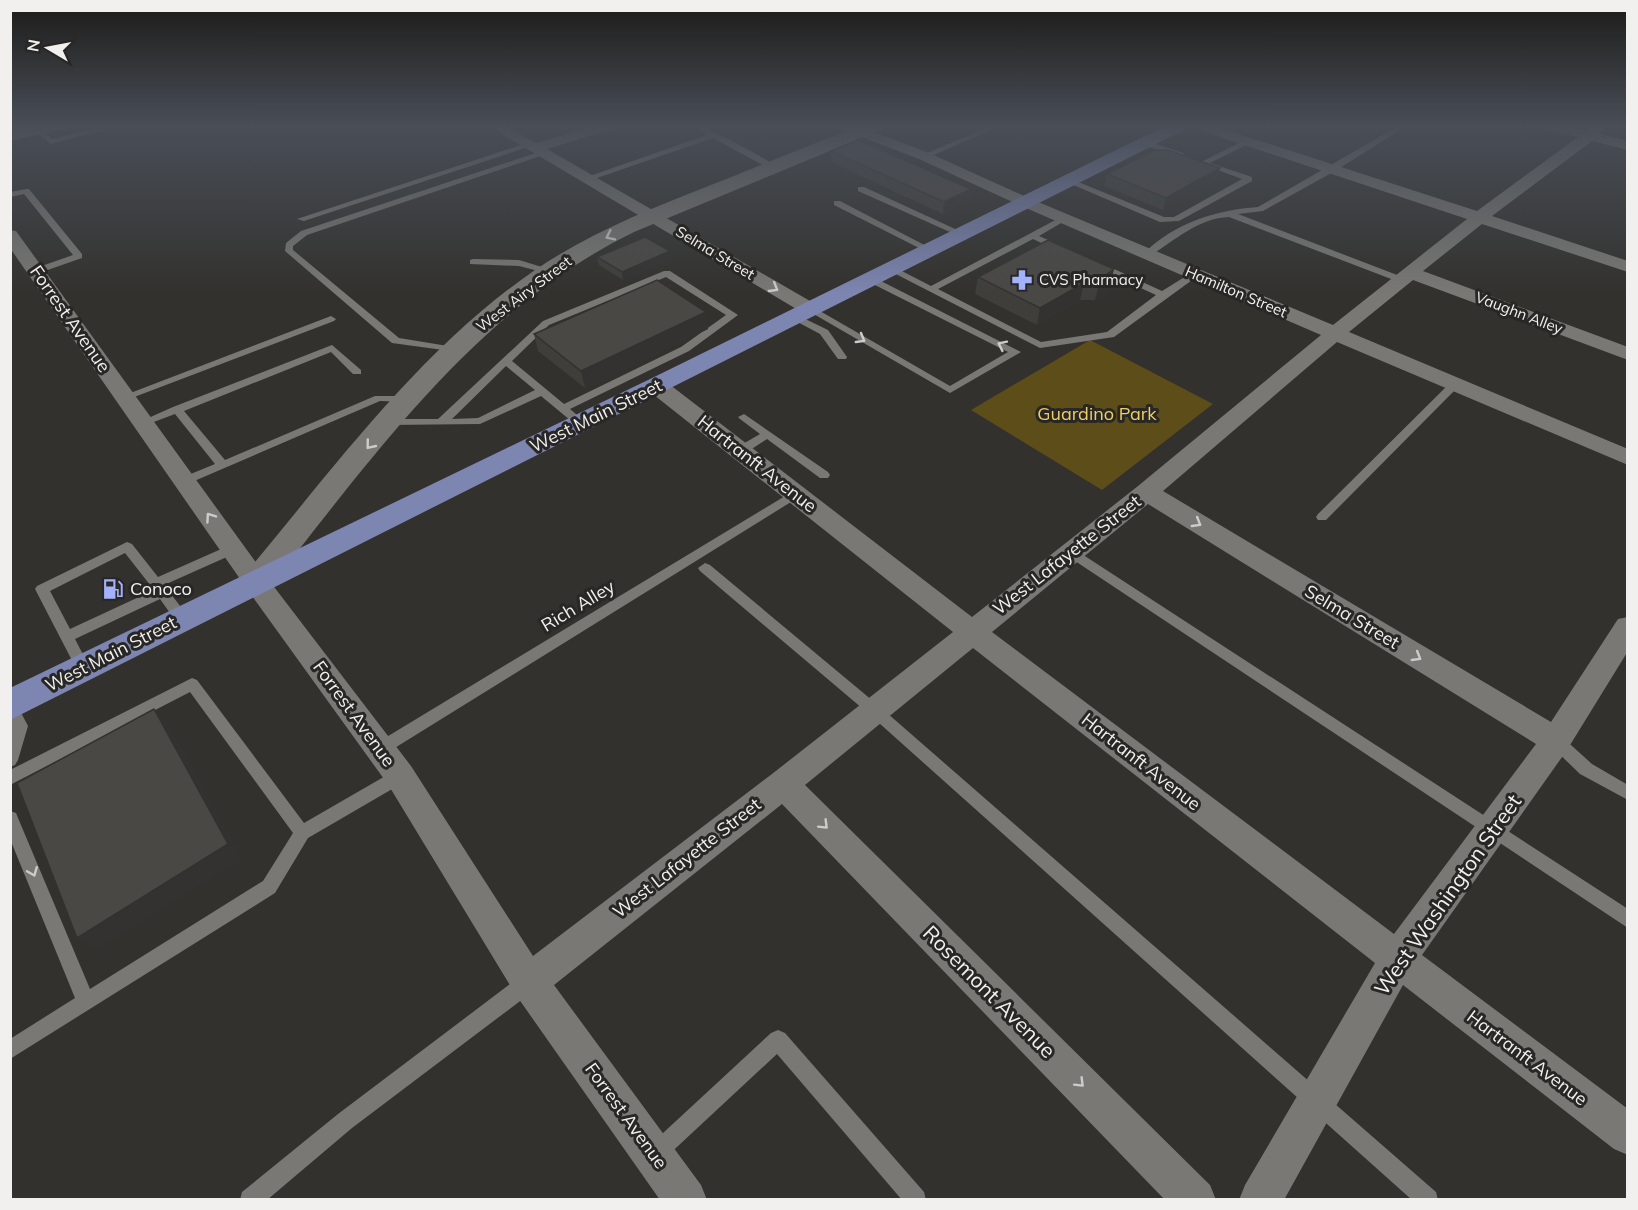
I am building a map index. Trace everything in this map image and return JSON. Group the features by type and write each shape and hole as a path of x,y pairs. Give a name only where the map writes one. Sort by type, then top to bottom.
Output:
{"main road":[{"name":"West Airy Street","path":"256,582 389,422 454,350 503,306 550,271 592,244 652,215 737,181"},
{"name":"West Main Street","path":"10,705 256,582 572,416 657,386 1065,181"}],"street":[{"name":"Selma Street","path":"594,181 652,215 803,313"},
{"name":"Hamilton Street","path":"980,181 1194,275 1628,458"},
{"path":"1370,181 1628,267"},
{"name":"West Lafayette Street","path":"529,981 783,783 1147,492 1334,334 1527,181"},
{"name":"Forrest Avenue","path":"10,235 256,582 400,776 529,981 686,1200"},
{"name":"Vaughn Alley","path":"1407,276 1628,354"},
{"name":"Hartranft Avenue","path":"657,386 1397,960 1628,1135"},
{"name":"Selma Street","path":"1147,492 1556,741"},
{"name":"West Washington Street","path":"1260,1200 1397,960 1556,741 1628,627"},
{"name":"Rosemont Avenue","path":"783,783 1195,1200"}],"lane":[{"path":"301,219 428,181"},
{"path":"447,181 304,233 289,245 289,251 396,341 454,350"},
{"path":"1071,181 1163,220 1176,219 1244,181"},
{"path":"1233,215 1236,211 1260,209 1310,181"},
{"path":"861,189 962,234"},
{"path":"10,195 26,191 79,256 36,271"},
{"path":"837,203 930,250"},
{"path":"1147,254 1204,219 1218,213 1233,215 1407,276"},
{"path":"931,289 1064,219"},
{"path":"1033,236 1077,255"},
{"path":"1088,260 1163,295"},
{"path":"473,262 519,263 550,271"},
{"path":"441,423 505,360 546,323 667,273 733,315 685,349 572,416 540,392 505,360"},
{"path":"803,313 950,390 1016,352 881,274"},
{"path":"881,274 931,289 1040,345 1110,335 1194,275"},
{"path":"803,313 824,332 842,357"},
{"path":"125,397 331,319"},
{"path":"143,423 332,348 357,372"},
{"path":"1322,517 1454,385"},
{"path":"389,422 480,421 540,392"},
{"path":"185,481 379,398 410,399"},
{"path":"177,410 222,464"},
{"path":"744,417 824,475"},
{"path":"740,451 768,434"},
{"name":"Rich Alley","path":"380,749 795,494"},
{"path":"83,668 42,589 127,547 182,619"},
{"path":"67,637 233,549"},
{"path":"1071,552 1628,920"},
{"path":"705,568 874,710 1428,1200"},
{"path":"10,778 192,684 302,833"},
{"path":"10,705 20,726 10,760"},
{"path":"1556,741 1586,769 1628,793"},
{"path":"10,1050 269,887 302,833 400,776"},
{"path":"10,818 86,1002"},
{"path":"250,1200 345,1120 529,981"},
{"path":"654,1154 778,1041 916,1200"}],"green space":[{"name":"Guardino Park","path":"1090,340 1213,404 1102,490 971,410"}],"building":[{"path":"899,181 954,181 971,189 944,202"},
{"path":"1125,181 1196,181 1166,198"},
{"path":"645,237 670,251 622,272 597,257"},
{"path":"1048,240 1114,269 1107,274 1112,276 1099,284 1084,283 1040,308 978,277"},
{"path":"657,280 706,312 581,371 534,334"},
{"path":"154,709 228,844 77,938 17,783"}],"place":[{"name":"CVS Pharmacy","path":"1022,280"},
{"name":"Conoco","path":"113,589"}]}
